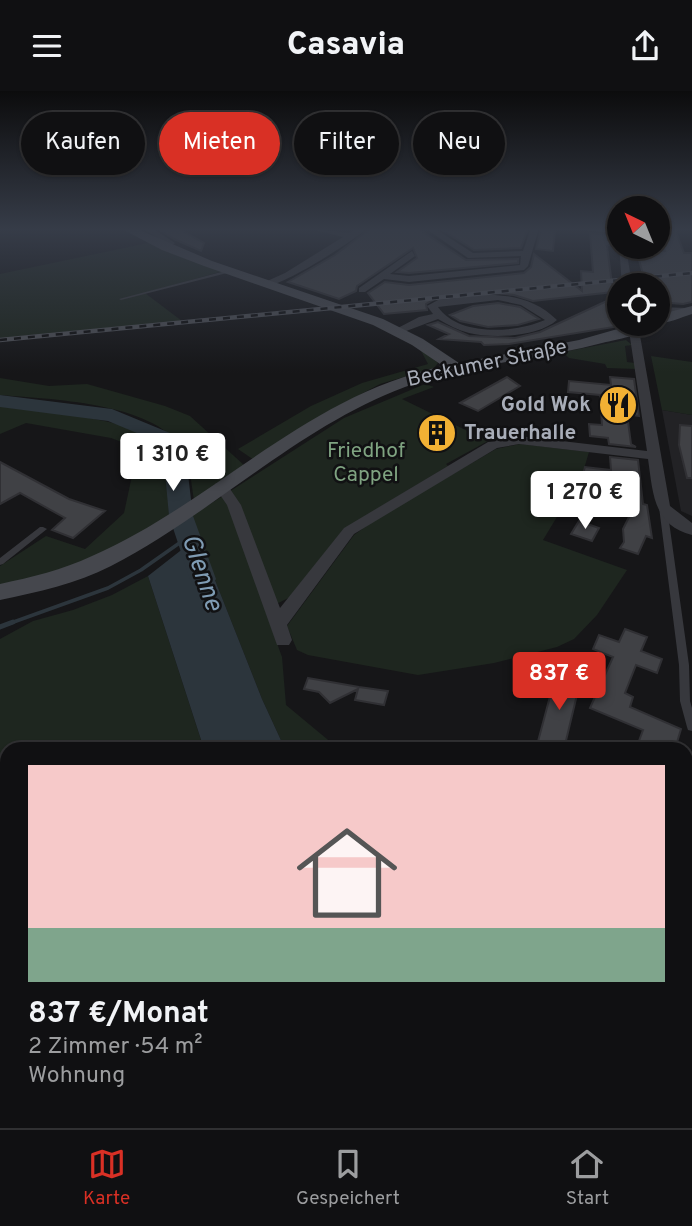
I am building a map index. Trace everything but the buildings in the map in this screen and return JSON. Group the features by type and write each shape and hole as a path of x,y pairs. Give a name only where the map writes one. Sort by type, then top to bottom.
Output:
{"main road":[{"path":"245,276 340,307 397,331 434,351 455,367"},
{"path":"670,317 690,311"},
{"name":"Beckumer Straße","path":"0,592 41,585 103,562 321,421 368,395 455,367 593,342 610,336"},
{"path":"434,351 503,358"}],"street":[{"path":"268,284 285,276"},
{"path":"362,290 381,276"},
{"path":"386,276 410,279 439,276"},
{"path":"397,331 423,319 439,316 471,331 482,333 543,325 552,320 534,307 505,296 438,303 432,306 439,316"},
{"path":"670,310 690,311"},
{"path":"639,336 663,507 678,522 692,530"},
{"path":"221,487 234,505 280,632 349,531 493,445 519,440 654,456"}],"lane":[{"path":"121,299 208,276"},
{"path":"663,507 684,665 685,701 692,727"},
{"path":"0,562 43,529"}],"shaded area":[{"path":"327,307 334,310 0,341 0,338"},
{"path":"662,410 692,415 692,516 681,511"}],"green space":[{"path":"0,276 204,276 145,293 182,321 0,338"},
{"path":"626,340 632,345 625,346 627,362 635,363 636,369 607,368 605,364 569,358 563,352"},
{"path":"419,347 438,363 434,368 380,384 324,414 254,460 238,449 311,406 362,383 428,364"},
{"path":"651,356 692,362 692,415 662,410"},
{"path":"0,378 49,386 87,384 165,406 190,416 245,466 194,500 190,473 181,448 167,433 148,421 124,412 71,401 0,395"},
{"name":"Friedhof Cappel","path":"425,384 434,387 402,399 488,441 446,464 448,466 344,529 290,597 265,610 282,657 286,705 331,742 282,742 190,517 344,418"},
{"path":"0,406 114,423 153,439 163,451 167,466 169,515 141,534 65,572 0,585 0,566 46,536 85,549 124,513 136,457 127,444 111,438 26,423 0,434"},
{"path":"520,444 589,452 575,499 569,497 543,540 627,570 597,615 574,639 557,647 494,663 418,675 308,655 297,650 287,626 354,535 379,517 496,449"},
{"path":"148,576 201,740 214,742 0,742 0,639 33,621 112,595"}],"water":[{"path":"198,537 282,742 202,742 148,576"}],"waterway":[{"name":"Glenne","path":"0,401 112,415 163,437 174,449 181,516 203,579"},
{"path":"8,624 108,588 141,570 188,537"},
{"path":"0,627 13,622"}],"railway":[{"path":"0,340 657,276"}],"place":[{"name":"Gold Wok","path":"618,405"},
{"name":"Trauerhalle","path":"437,433"}]}
